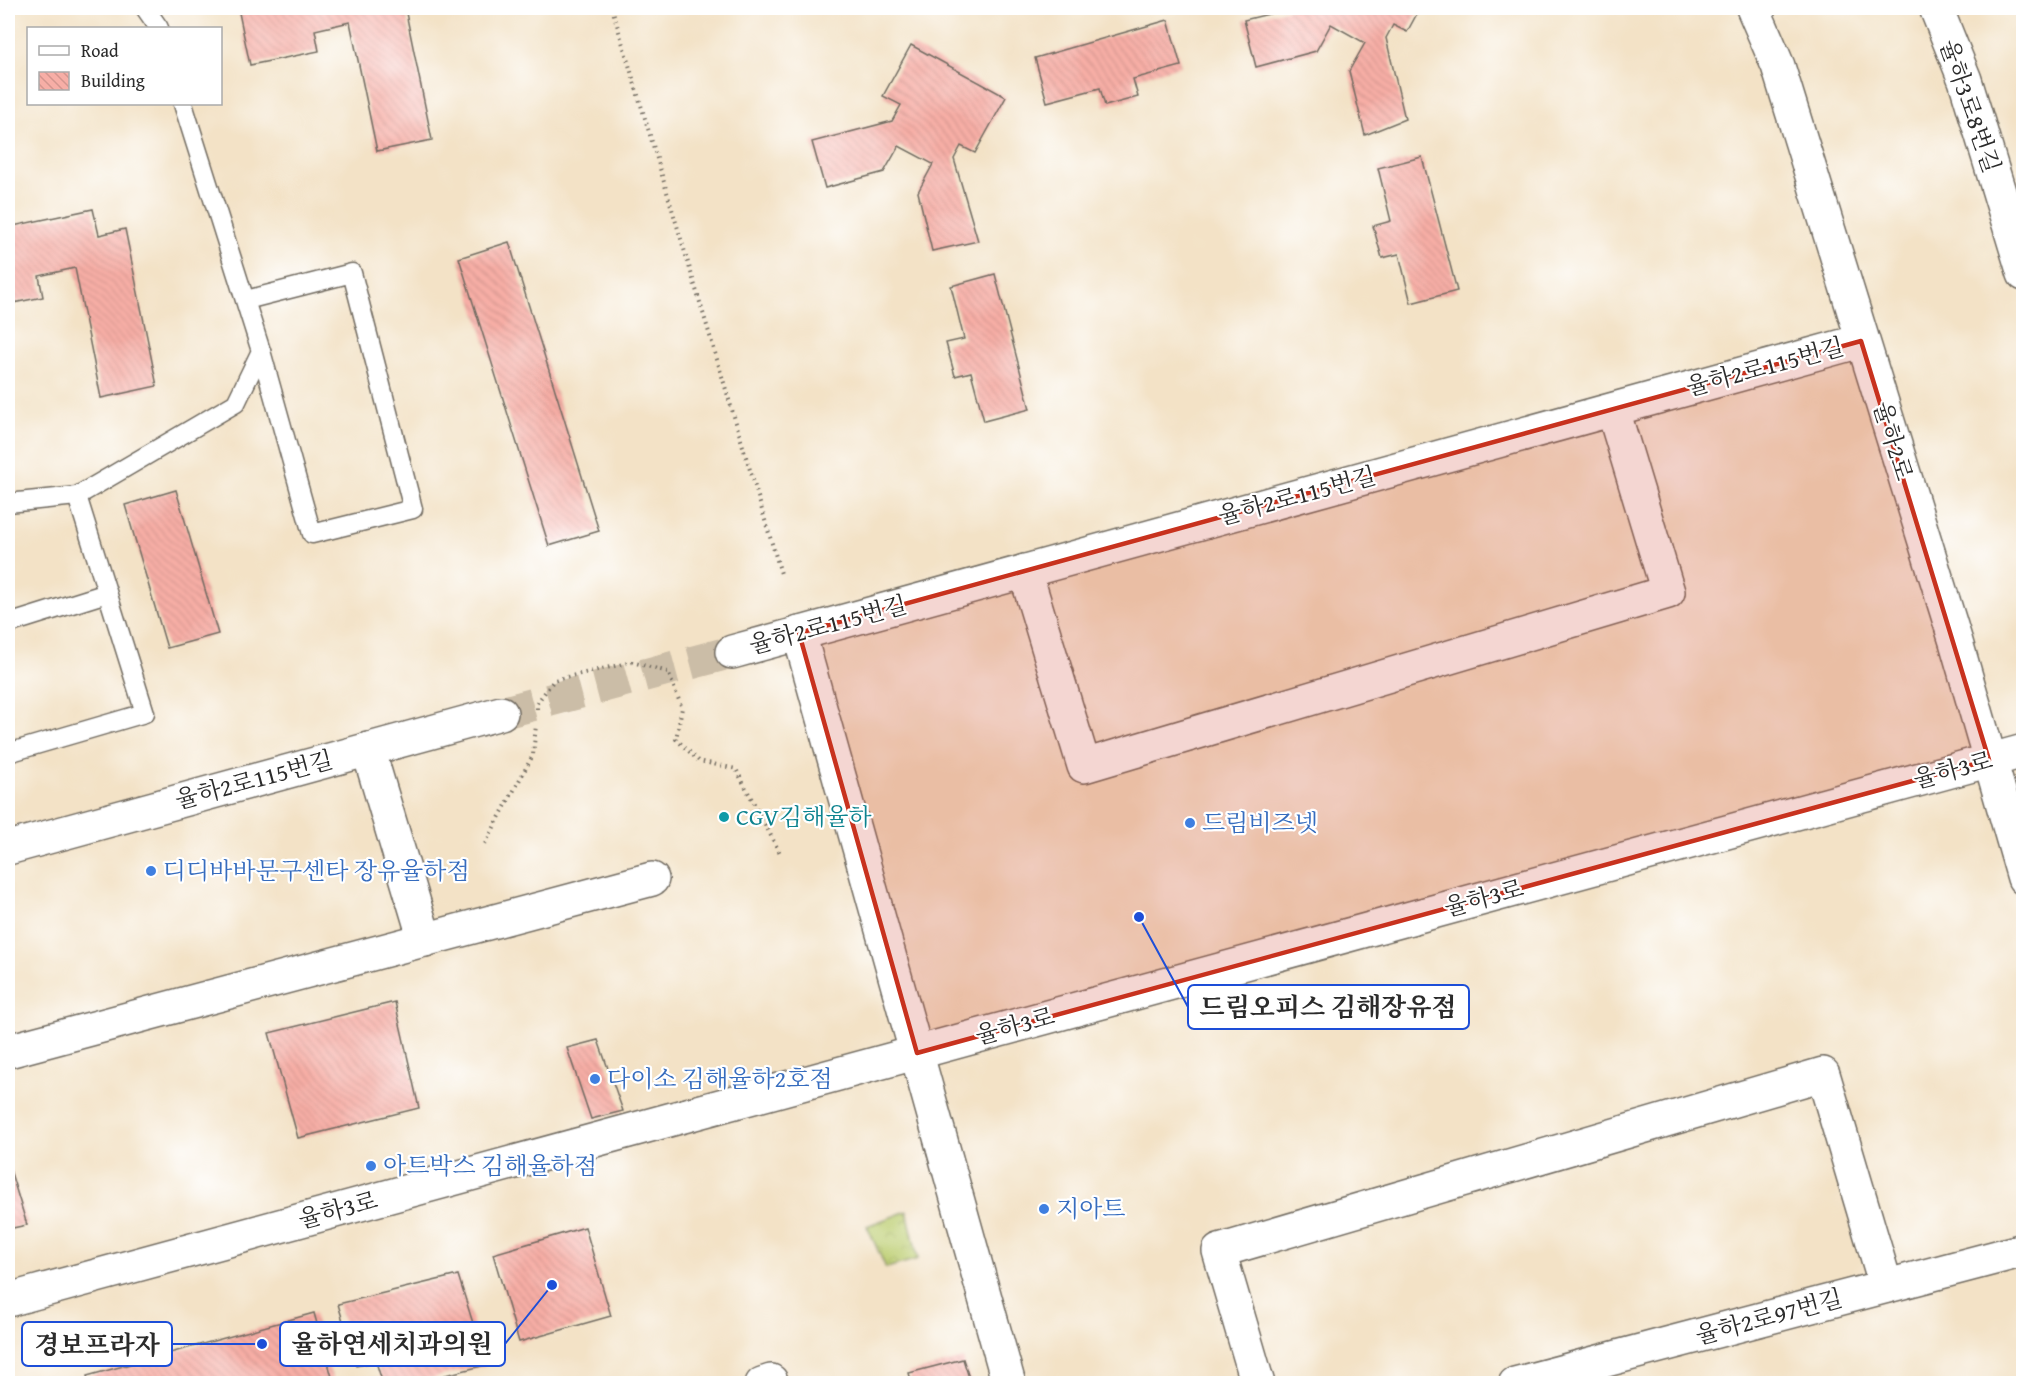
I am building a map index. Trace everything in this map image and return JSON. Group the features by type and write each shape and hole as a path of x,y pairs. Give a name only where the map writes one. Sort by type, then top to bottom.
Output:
{"street":[{"name":"율하2로","path":"1752,8 1778,66 1861,341 1956,642 2024,878"},
{"name":"율하3로8번길","path":"1936,8 1965,80 2024,274"},
{"name":"율하2로115번길","path":"732,652 1861,341"},
{"path":"1025,571 1083,766 1668,592 1613,410"},
{"path":"799,633 1009,1383"},
{"name":"율하2로115번길","path":"8,848 501,713"},
{"path":"368,749 425,940"},
{"name":"율하3로","path":"8,1300 2024,751"},
{"path":"8,1051 652,879"},
{"path":"1258,1383 1219,1251 1823,1074 1886,1286"},
{"name":"율하2로97번길","path":"1515,1383 2024,1250"},
{"path":"762,1383 771,1381 771,1383"}],"lane":[{"path":"144,8 158,27"},
{"path":"183,105 246,300 312,534 413,509 352,273 246,300"},
{"path":"8,503 77,496 236,403 261,351"},
{"path":"8,753 145,713 77,496"},
{"path":"8,624 107,593"}],"path":[{"path":"612,8 782,577"},
{"path":"485,844 533,755 537,703 554,680 632,662 668,672 682,708 676,739 699,761 736,769 781,855"}],"highlighted area":[{"path":"1861,341 1989,760 917,1053 799,633"}],"green space":[{"path":"907,1211 918,1259 886,1268 867,1226"}],"building":[{"path":"238,8 405,8 432,140 377,151 350,22 315,30 319,51 250,65"},
{"path":"1293,8 1420,8 1407,32 1393,25 1386,38 1405,119 1365,135 1349,71 1365,43 1331,24 1316,51 1256,67 1244,20"},
{"path":"1168,20 1181,66 1133,79 1138,97 1105,106 1100,88 1047,102 1035,58"},
{"path":"911,45 1006,97 975,153 961,146 954,159 978,241 932,251 918,192 933,164 899,146 884,172 825,188 812,142 892,121 901,105 883,96"},
{"path":"1422,157 1457,291 1411,303 1399,254 1382,258 1373,226 1391,221 1378,168"},
{"path":"93,209 99,235 125,229 157,386 101,398 75,268 39,276 43,297 8,304 8,227"},
{"path":"509,242 599,531 549,546 459,258"},
{"path":"995,274 1030,409 984,421 971,372 955,376 946,343 964,339 951,286"},
{"path":"176,490 218,634 167,648 125,505"},
{"path":"395,1002 419,1108 298,1138 269,1033"},
{"name":"다이소 김해율하2호점","path":"598,1040 623,1111 591,1119 567,1048"},
{"path":"8,1163 27,1225 8,1229"},
{"path":"585,1227 611,1316 519,1342 493,1254"},
{"path":"458,1275 486,1365 409,1384 383,1384 376,1362 356,1366 338,1304"},
{"path":"314,1313 334,1384 89,1384 87,1376"},
{"path":"963,1359 971,1384 912,1384 909,1373"}],"tunnel":[{"path":"501,713 732,652"}],"place":[{"name":"CGV김해율하","path":"724,817"},
{"name":"드림비즈넷","path":"1190,823"},
{"name":"디디바바문구센타 장유율하점","path":"151,871"},
{"name":"드림오피스 김해장유점","path":"1139,917"},
{"name":"다이소 김해율하2호점","path":"595,1079"},
{"name":"아트박스 김해율하점","path":"371,1166"},
{"name":"지아트","path":"1044,1209"},
{"name":"율하연세치과의원","path":"552,1285"},
{"name":"경보프라자","path":"262,1344"}]}
